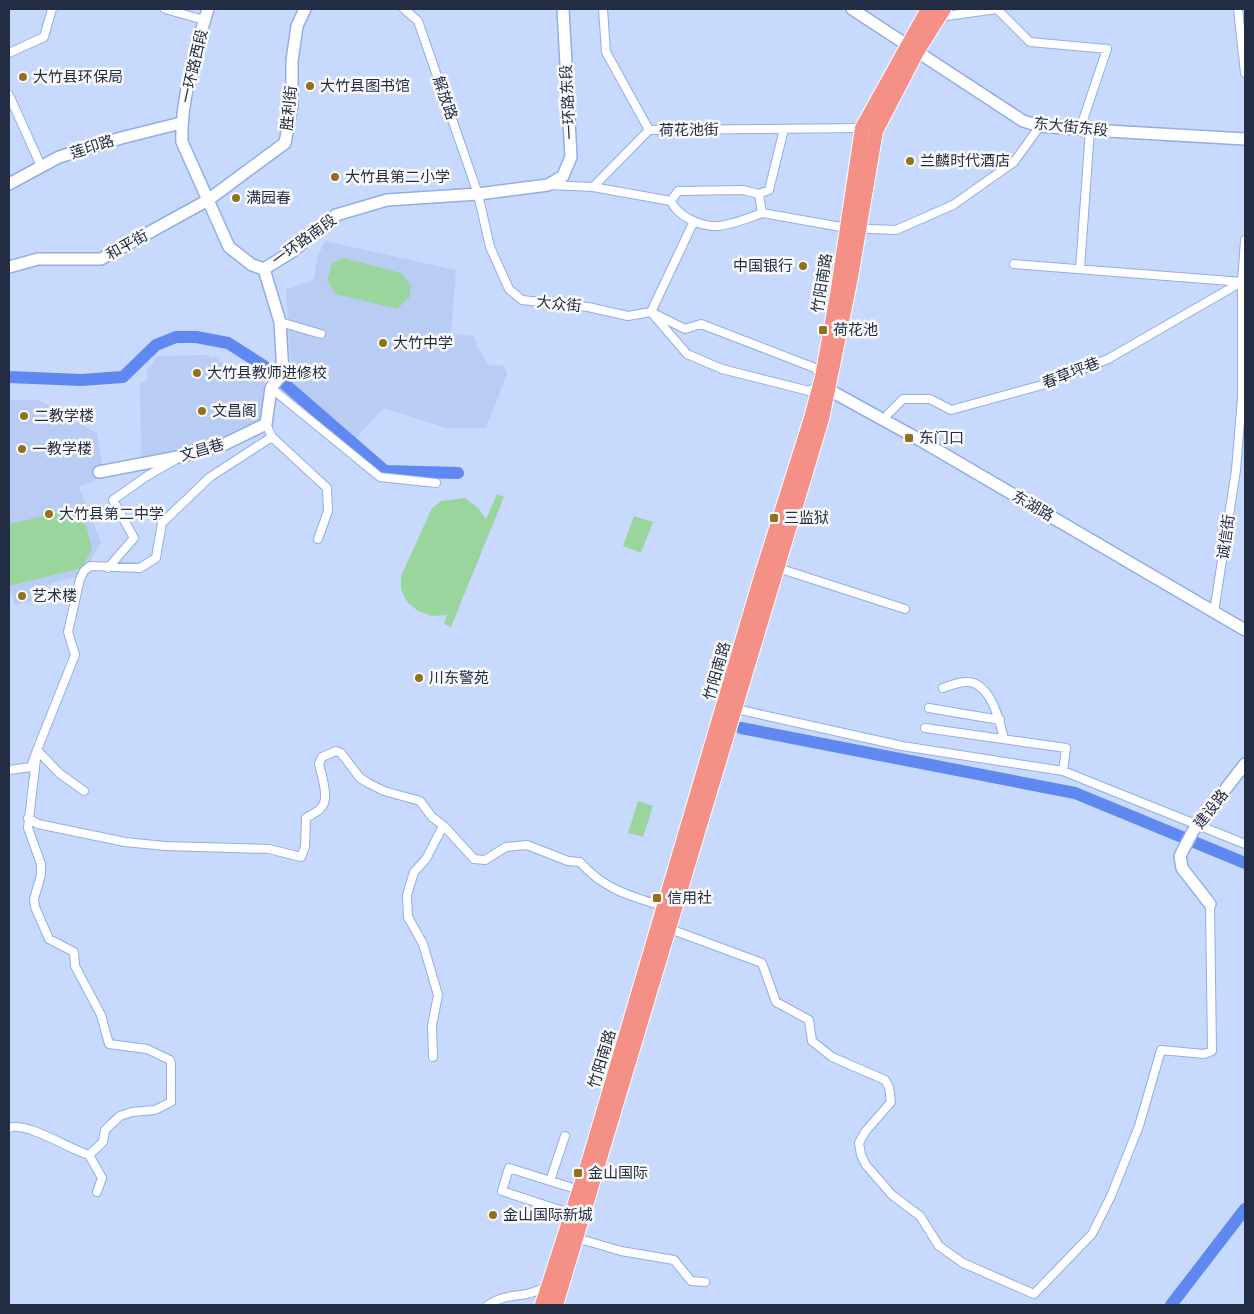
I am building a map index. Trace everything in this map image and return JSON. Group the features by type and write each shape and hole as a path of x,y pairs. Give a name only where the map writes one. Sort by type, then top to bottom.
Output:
{"highway":[{"path":"912,49 937,12"},
{"name":"竹阳南路","path":"853,228 862,128 912,49"},
{"name":"竹阳南路","path":"542,1305 547,1286 570,1238 572,1214 579,1190 736,709 778,568 826,384 853,228 876,131 912,49"},
{"name":"竹阳南路","path":"556,1305 570,1238 670,929 670,908 826,384"}],"street":[{"path":"9,53 44,38 52,9"},
{"path":"165,9 206,14"},
{"name":"胜利街","path":"208,200 285,143 292,105 292,61 297,26 304,9"},
{"name":"解放路","path":"404,9 418,21 478,194"},
{"name":"荷花池街","path":"602,9 606,52 649,130 862,128"},
{"name":"东大街东段","path":"852,9 1023,121 1040,126 1085,130 1245,139"},
{"path":"937,12 997,9 1030,42 1107,50 1085,130 1080,269"},
{"path":"1238,9 1245,73"},
{"name":"一环路东段","path":"548,185 564,176 571,157 560,11"},
{"name":"一环路西段","path":"181,123 206,14"},
{"path":"9,96 41,166"},
{"name":"一环路南段","path":"181,123 182,142 229,247 252,265 264,269 293,251 336,215 387,200 478,194 548,185"},
{"name":"莲印路","path":"9,184 60,157 121,138 181,123"},
{"path":"671,201 674,210 694,221 716,226 762,213 853,228 896,230 952,205 1014,162 1040,126"},
{"path":"671,201 678,192 742,190 760,194 769,190 784,129"},
{"path":"593,187 649,130"},
{"path":"548,185 593,187 671,201"},
{"name":"大众街","path":"478,194 490,247 497,265 509,289 522,300 588,307 628,316 652,312"},
{"path":"760,194 762,213"},
{"name":"和平街","path":"9,267 38,259 101,260 208,200"},
{"path":"652,312 694,221"},
{"name":"诚信街","path":"1215,608 1236,470 1244,398 1245,240"},
{"path":"1014,264 1244,282"},
{"path":"264,269 280,322 283,373 271,388 266,424 272,438 327,488 328,511 318,539"},
{"name":"春草坪巷","path":"888,414 903,399 930,399 951,410 1042,385 1108,359 1244,282"},
{"path":"652,312 685,329 701,324 815,368 826,384 809,391 722,370 687,354 652,312"},
{"path":"280,322 321,334"},
{"name":"东湖路","path":"826,384 888,414 1215,608 1245,630"},
{"name":"东湖路","path":"826,384 1215,608 1245,623"},
{"path":"271,388 380,477 436,483"},
{"name":"文昌巷","path":"99,472 183,456 225,444 266,424"},
{"path":"9,770 31,767 75,655 68,632 80,579 84,571 90,566 140,568 156,558 162,523 210,477 272,438"},
{"path":"108,568 134,538 113,500 146,476 183,456"},
{"path":"778,568 905,609"},
{"path":"943,688 960,682 972,682 988,694 1000,720 1004,739"},
{"path":"929,708 1000,720"},
{"path":"736,709 902,746 1063,771 1199,829 1245,844"},
{"path":"925,728 1066,748 1063,771"},
{"path":"37,750 58,773 84,791"},
{"path":"37,750 28,818 29,832 41,864 41,875 34,899 35,907 48,938 74,952 75,966 101,1015 107,1041 114,1046 154,1051 170,1060 171,1063 171,1102 155,1110 132,1112 120,1116 105,1130 103,1142 89,1154"},
{"path":"28,818 38,824 125,842 165,846 269,849 301,857 305,847 306,818 321,809 324,803 324,786 318,763 322,757 332,751 341,753 360,778 368,784 384,791 420,801 432,817 474,859 485,860 512,846 536,848 568,861 580,862 594,876 624,895 670,908"},
{"name":"建设路","path":"1210,904 1182,868 1182,857 1199,829 1245,764"},
{"name":"建设路","path":"1199,829 1245,774"},
{"path":"433,1057 432,1026 438,995 423,944 408,917 407,895 414,872 426,858 443,826"},
{"path":"670,929 762,963 776,1002 809,1020 812,1040 832,1057 885,1080 891,1094 890,1102 865,1132 859,1143 861,1155 866,1165 892,1195 920,1216 939,1246 962,1263 1034,1294 1092,1234 1111,1196 1139,1126 1161,1050 1204,1054 1212,1051 1210,904"},
{"path":"9,1128 20,1126 44,1134 73,1150 89,1154 101,1173 102,1184 97,1192"},
{"path":"550,1182 564,1136"},
{"path":"572,1214 502,1191 509,1168 579,1190"},
{"path":"570,1238 621,1251 674,1260 691,1281 705,1282"},
{"path":"488,1305 499,1298 524,1297 547,1286"}],"shaded area":[{"name":"大竹中学","path":"325,241 456,270 451,334 474,336 479,350 489,365 504,366 507,374 486,428 446,428 384,408 354,440 292,385 286,290 314,279 317,258"},
{"name":"文昌阁","path":"208,355 211,359 215,357 224,364 228,364 267,384 261,422 220,443 141,457 140,384 147,379 147,368 150,367 157,356"},
{"name":"大竹县第二中学","path":"9,400 39,400 97,433 104,476 79,487 101,542 83,575 29,589 32,601 15,605 12,594 9,594"}],"green space":[{"path":"344,258 401,273 411,285 409,298 397,309 336,294 327,281 332,263"},
{"path":"497,494 504,497 451,627 444,624 447,615 432,616 418,611 407,602 401,589 401,576 432,508 441,501 465,498 478,508 486,519"},
{"path":"71,510 86,526 92,549 82,568 9,586 9,524"},
{"path":"634,516 653,522 641,553 623,546"},
{"path":"638,801 653,806 643,837 628,833"}],"waterway":[{"path":"9,377 81,380 123,377 156,345 176,337 196,337 228,343 264,366 385,471 458,473"},
{"path":"741,728 1075,793 1245,863"},
{"path":"1171,1305 1245,1209"}],"place":[{"name":"大竹县环保局","path":"23,77"},
{"name":"大竹县图书馆","path":"310,86"},
{"name":"兰麟时代酒店","path":"910,161"},
{"name":"大竹县第二小学","path":"335,177"},
{"name":"满园春","path":"236,198"},
{"name":"中国银行","path":"803,266"},
{"name":"荷花池","path":"823,330"},
{"name":"大竹中学","path":"383,343"},
{"name":"大竹县教师进修校","path":"197,373"},
{"name":"文昌阁","path":"202,411"},
{"name":"二教学楼","path":"24,416"},
{"name":"东门口","path":"909,438"},
{"name":"一教学楼","path":"22,449"},
{"name":"大竹县第二中学","path":"49,514"},
{"name":"三监狱","path":"774,518"},
{"name":"艺术楼","path":"22,596"},
{"name":"川东警苑","path":"419,678"},
{"name":"信用社","path":"657,898"},
{"name":"金山国际","path":"578,1173"},
{"name":"金山国际新城","path":"493,1215"}]}
